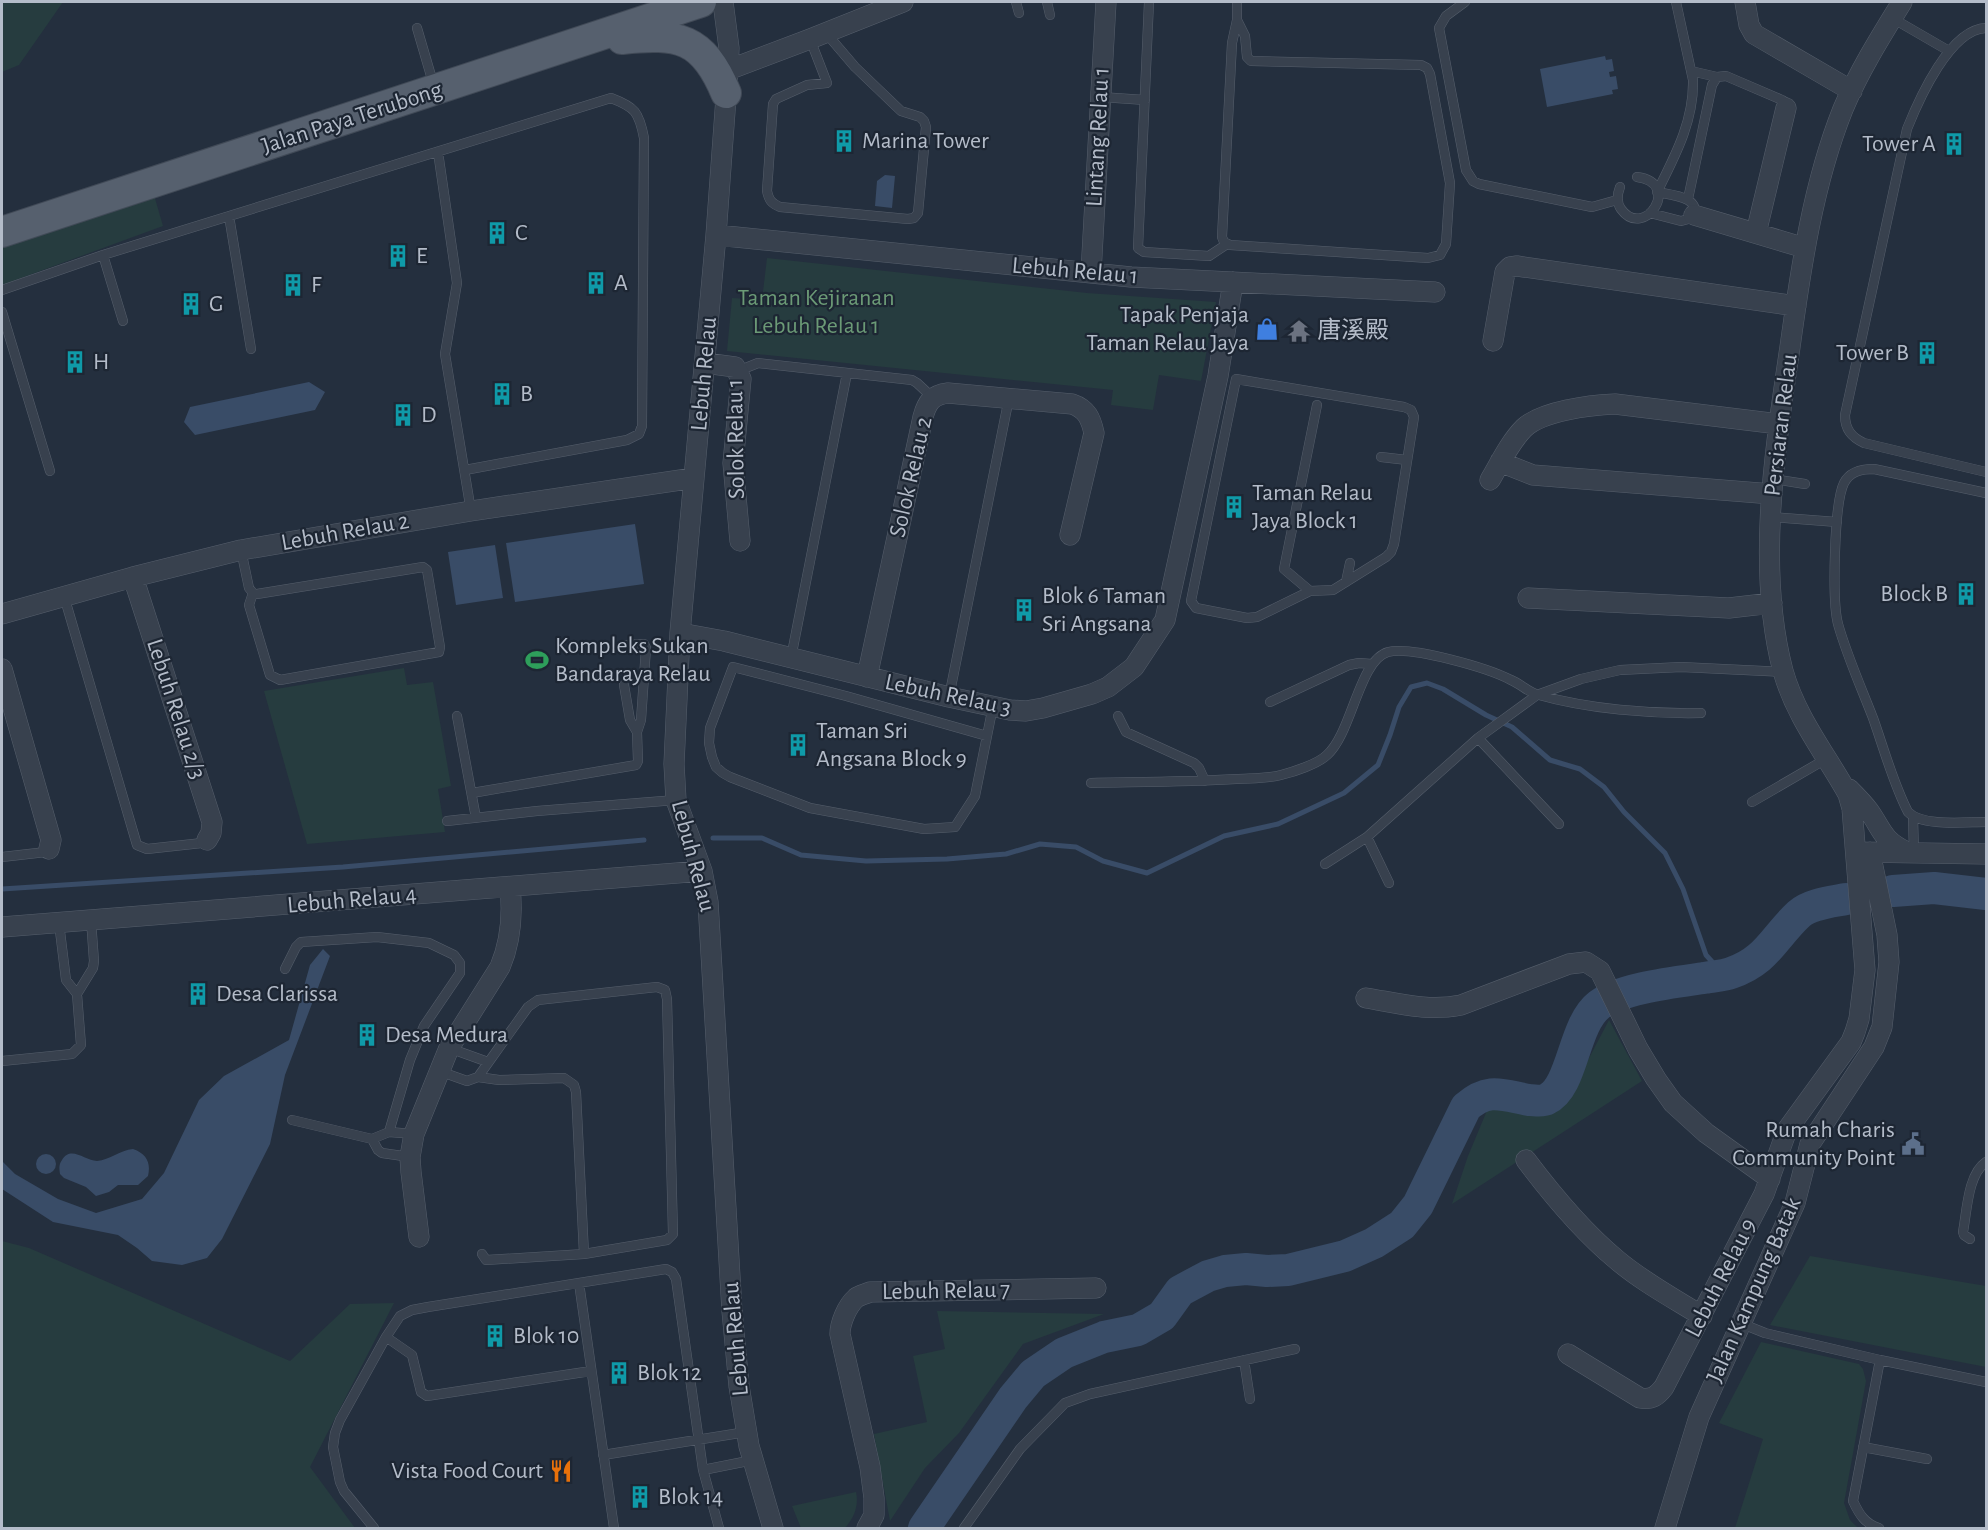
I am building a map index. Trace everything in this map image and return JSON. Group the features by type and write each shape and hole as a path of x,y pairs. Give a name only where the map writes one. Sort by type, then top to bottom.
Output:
{"main road":[{"name":"Jalan Paya Terubong","path":"2,232 701,2"},
{"path":"577,43 655,36 674,38 686,42 701,53 727,81"}],"street":[{"name":"Lebuh Relau","path":"723,2 729,48 727,81 716,235 680,633 674,764 676,800 702,871 708,902 732,1311 739,1386 746,1432 773,1528"},
{"path":"727,81 818,36 903,2"},
{"name":"Lintang Relau 1","path":"1091,273 1106,2"},
{"path":"1745,2 1749,25 1754,34 1852,91"},
{"name":"Persiaran Relau","path":"1863,852 1848,794 1799,713 1784,672 1775,637 1772,603 1772,487 1805,248 1826,160 1844,109 1863,66 1897,10"},
{"path":"1756,233 1786,108"},
{"path":"1691,207 1756,233 1805,248"},
{"name":"Lebuh Relau 1","path":"716,235 1091,273 1435,292"},
{"path":"1493,341 1505,272 1510,267 1796,306"},
{"name":"Lebuh Relau 3","path":"680,633 724,641 1010,710 1026,711 1069,702 1108,687 1134,667 1165,620 1227,378 1233,282"},
{"name":"Solok Relau 1","path":"705,363 731,366 738,371 741,379 733,463 740,541"},
{"name":"Solok Relau 2","path":"860,675 923,417 932,398 948,393 1080,406 1092,422 1094,433 1070,535"},
{"path":"1490,480 1522,430 1537,419 1596,405 1615,404 1779,424"},
{"path":"1500,462 1533,475 1772,487"},
{"name":"Lebuh Relau 2","path":"2,614 133,577 241,550 471,511 694,478"},
{"name":"Lebuh Relau 2/3","path":"133,577 212,822 211,833 207,840"},
{"path":"1528,598 1729,608 1772,603"},
{"path":"2,669 51,840 49,849"},
{"path":"1841,781 1869,811 1891,844 1912,852"},
{"path":"1863,852 1986,854"},
{"name":"Lebuh Relau 9","path":"1568,1354 1635,1395 1646,1399 1652,1398 1664,1388 1770,1179 1788,1131 1851,1042 1859,1019 1864,983 1863,852"},
{"name":"Jalan Kampung Batak","path":"1665,1528 1698,1417 1795,1203 1810,1144 1874,1047 1882,1027 1889,962 1887,935 1863,852"},
{"name":"Lebuh Relau 4","path":"2,927 702,871"},
{"path":"419,1237 410,1157 414,1134 449,1048 500,967 506,952 512,908 510,887"},
{"path":"1366,998 1448,1008 1578,962 1586,962 1595,966 1600,971 1638,1049 1673,1103 1706,1133 1770,1179"},
{"path":"1526,1160 1581,1226 1618,1261 1702,1316"},
{"name":"Lebuh Relau 7","path":"867,1528 874,1515 870,1467 840,1334 840,1326 857,1298 870,1292 1096,1288"}],"lane":[{"path":"1016,2 1019,13"},
{"path":"1047,2 1050,15"},
{"path":"1149,2 1138,248 1144,252 1209,256 1227,244 1428,258 1444,250 1450,192 1432,85 1427,68 1421,65 1251,61 1247,57 1245,36 1238,20"},
{"path":"1227,244 1222,237 1232,43 1238,20 1237,2"},
{"path":"1465,2 1446,16 1439,28 1469,176 1479,183 1592,207 1617,200"},
{"path":"1620,187 1617,200 1619,207 1629,216 1642,218 1650,213 1657,205 1658,192 1682,142 1693,90 1676,2"},
{"path":"1897,10 1949,51"},
{"path":"417,28 435,90"},
{"path":"1986,28 1967,33 1949,51 1917,104 1907,129 1845,415 1845,423 1850,433 1864,443 1986,472"},
{"path":"818,36 855,67 901,111 920,117 924,121 926,127 918,213 914,218 780,207 772,204 769,199 767,191 772,115 776,99 807,85 826,83 818,36"},
{"path":"1691,71 1716,78 1725,76 1782,100 1786,108"},
{"path":"1650,213 1684,221 1690,220 1712,85 1716,78"},
{"path":"1101,97 1145,100"},
{"path":"2,291 103,255 610,98 628,104 640,118 644,138 642,426 639,435 627,440 465,470"},
{"path":"438,152 457,283 445,354 471,511"},
{"path":"1637,177 1650,181 1658,192 1691,207"},
{"path":"229,216 251,349"},
{"path":"103,255 123,321"},
{"path":"2,312 50,471"},
{"path":"738,371 758,363 912,380 917,382 932,398"},
{"path":"791,658 847,373"},
{"path":"1227,378 1404,407 1411,410 1414,417 1391,552 1333,590 1310,591 1257,617 1247,618 1196,608 1191,601 1227,378"},
{"path":"1303,390 1320,406 1284,569 1310,591"},
{"path":"950,697 1008,398"},
{"path":"1381,457 1407,460"},
{"path":"1912,852 1913,817 1904,804 1838,624 1834,589 1840,495 1844,483 1851,474 1862,469 1874,469 1986,493"},
{"path":"1772,487 1805,484"},
{"path":"1771,517 1837,522"},
{"path":"241,550 249,588 257,594 423,567 427,570 440,646 439,652 275,679 270,675 249,605 253,592"},
{"path":"1346,582 1350,564"},
{"path":"64,596 137,845 147,849 202,843 207,840"},
{"path":"472,793 632,767 638,761 637,732 641,720 646,648 644,644 626,645"},
{"path":"1091,783 1205,781 1280,776 1304,768 1327,756 1341,736 1368,669 1388,652 1449,658 1510,679 1537,695 1638,711 1701,713"},
{"path":"1270,702 1349,665 1372,664"},
{"path":"987,735 733,667 710,728 709,743 716,767 730,777 810,808 924,829 955,827 975,796 993,706"},
{"path":"1325,864 1367,837 1478,738 1537,695 1581,679 1620,670 1681,667 1784,672"},
{"path":"846,696 860,675"},
{"path":"860,675 862,700"},
{"path":"624,685 630,720 637,732"},
{"path":"457,716 476,818"},
{"path":"1118,716 1126,732 1194,763 1205,781"},
{"path":"1478,738 1559,824"},
{"path":"1752,802 1826,759"},
{"path":"447,821 676,800"},
{"path":"1913,817 1929,821 1986,822"},
{"path":"1367,837 1389,883"},
{"path":"2,857 46,852 49,849"},
{"path":"77,994 93,968 91,920"},
{"path":"2,1061 72,1054 81,1045 77,994 66,980 59,923"},
{"path":"285,969 301,942 377,936 429,943 454,955 460,963 460,973 424,1026 403,1080 389,1132"},
{"path":"478,1077 528,1007 538,1000 657,987 664,990 667,999 673,1234 667,1240 584,1254 486,1260 482,1254"},
{"path":"449,1048 488,1062"},
{"path":"439,1071 467,1081 478,1077 499,1080 557,1077 569,1080 574,1085 584,1254"},
{"path":"292,1120 372,1139 389,1132 414,1134"},
{"path":"372,1139 382,1153 410,1157"},
{"path":"1970,1239 1963,1232 1973,1179 1977,1169 1986,1162"},
{"path":"374,1528 340,1482 333,1447 340,1420 400,1316 412,1310 666,1269 672,1272 676,1279 703,1470 719,1528"},
{"path":"579,1283 614,1528"},
{"path":"1740,1323 1766,1333 1986,1382"},
{"path":"386,1337 412,1355 421,1392 427,1396 591,1371"},
{"path":"964,1528 1020,1449 1065,1403 1090,1394 1295,1349"},
{"path":"1244,1360 1250,1399"},
{"path":"1879,1528 1875,1528 1859,1515 1853,1501 1880,1360"},
{"path":"603,1455 746,1432"},
{"path":"1863,1447 1927,1459"},
{"path":"703,1470 753,1460"}],"green space":[{"path":"2,2 63,2 19,65 2,72"},
{"path":"154,195 163,226 2,285 2,246"},
{"name":"Taman Kejiranan Lebuh Relau 1","path":"767,258 1087,293 1216,302 1201,381 1159,375 1153,410 1111,405 1113,390 727,351 732,298 762,300"},
{"path":"404,668 407,685 433,682 451,786 438,789 445,832 307,844 264,691"},
{"path":"1609,1020 1642,1081 1452,1204 1468,1156 1488,1108 1541,1112 1556,1110 1567,1100"},
{"path":"2,1241 29,1248 290,1361 350,1304 394,1303 310,1467 355,1528 2,1528"},
{"path":"1810,1256 1986,1286 1986,1367 1770,1325"},
{"path":"937,1311 1104,1314 1023,1344 959,1433 925,1468 890,1521 874,1434 927,1422 913,1356 945,1349"},
{"path":"1761,1342 1859,1364 1863,1369 1866,1381 1844,1503 1850,1520 1858,1528 1735,1528 1763,1439 1719,1423"},
{"path":"856,1492 855,1512 845,1528 801,1528 792,1506"}],"water":[{"path":"1605,56 1606,60 1612,59 1614,71 1609,72 1610,77 1616,76 1618,89 1612,90 1613,94 1547,107 1540,69"},
{"path":"885,175 895,176 892,208 875,206 877,181"},
{"path":"309,382 325,392 315,410 195,435 184,422 190,407"},
{"path":"635,524 644,584 515,602 506,543"},
{"path":"495,545 503,598 456,605 448,552"},
{"path":"323,949 330,956 285,1075 270,1144 222,1239 207,1258 182,1265 152,1261 118,1235 53,1222 2,1189 2,1161 15,1174 58,1199 96,1213 142,1199 164,1173 199,1100 224,1076 289,1040 310,965"},
{"path":"133,1149 145,1156 149,1167 148,1176 138,1185 118,1185 109,1192 96,1196 86,1187 60,1174 60,1163 70,1154 97,1161"},
{"path":"46,1154 53,1157 56,1164 53,1171 46,1174 39,1171 36,1164 39,1157"}],"waterway":[{"path":"713,838 762,838 801,855 866,861 947,859 1006,854 1040,844 1076,847 1103,861 1147,873 1224,836 1278,824 1344,793 1378,765 1399,707 1411,687 1427,683 1443,689 1486,715 1512,727 1550,760 1580,769 1604,787 1624,812 1665,853 1683,889 1706,955 1715,965 1730,973"},
{"path":"2,889 343,867 644,840"},
{"path":"1893,891 1934,888 1986,894"},
{"path":"924,1528 1013,1398 1033,1374 1064,1353 1104,1337 1138,1330 1162,1316 1180,1291 1208,1276 1225,1271 1246,1269 1288,1270 1345,1256 1374,1243 1402,1225 1418,1205 1466,1107 1489,1095 1541,1101 1556,1092 1568,1069 1584,1026 1590,1014 1599,1005 1635,990 1725,975 1743,968 1762,955 1799,914 1821,904 1846,899"}],"place":[{"name":"Marina Tower","path":"844,141"},
{"name":"Tower A","path":"1954,144"},
{"name":"C","path":"497,233"},
{"name":"E","path":"398,256"},
{"name":"A","path":"596,283"},
{"name":"F","path":"293,285"},
{"name":"G","path":"191,304"},
{"name":"Tapak Penjaja Taman Relau Jaya","path":"1267,329"},
{"name":"唐溪殿","path":"1299,331"},
{"name":"Tower B","path":"1927,353"},
{"name":"H","path":"75,362"},
{"name":"B","path":"502,394"},
{"name":"D","path":"403,415"},
{"name":"Taman Relau Jaya Block 1","path":"1234,507"},
{"name":"Block B","path":"1966,594"},
{"name":"Blok 6 Taman Sri Angsana","path":"1024,610"},
{"name":"Kompleks Sukan Bandaraya Relau","path":"537,660"},
{"name":"Taman Sri Angsana Block 9","path":"798,745"},
{"name":"Desa Clarissa","path":"198,994"},
{"name":"Desa Medura","path":"367,1035"},
{"name":"Rumah Charis Community Point","path":"1913,1144"},
{"name":"Blok 10","path":"495,1336"},
{"name":"Blok 12","path":"619,1373"},
{"name":"Vista Food Court","path":"561,1471"},
{"name":"Blok 14","path":"640,1497"}]}
